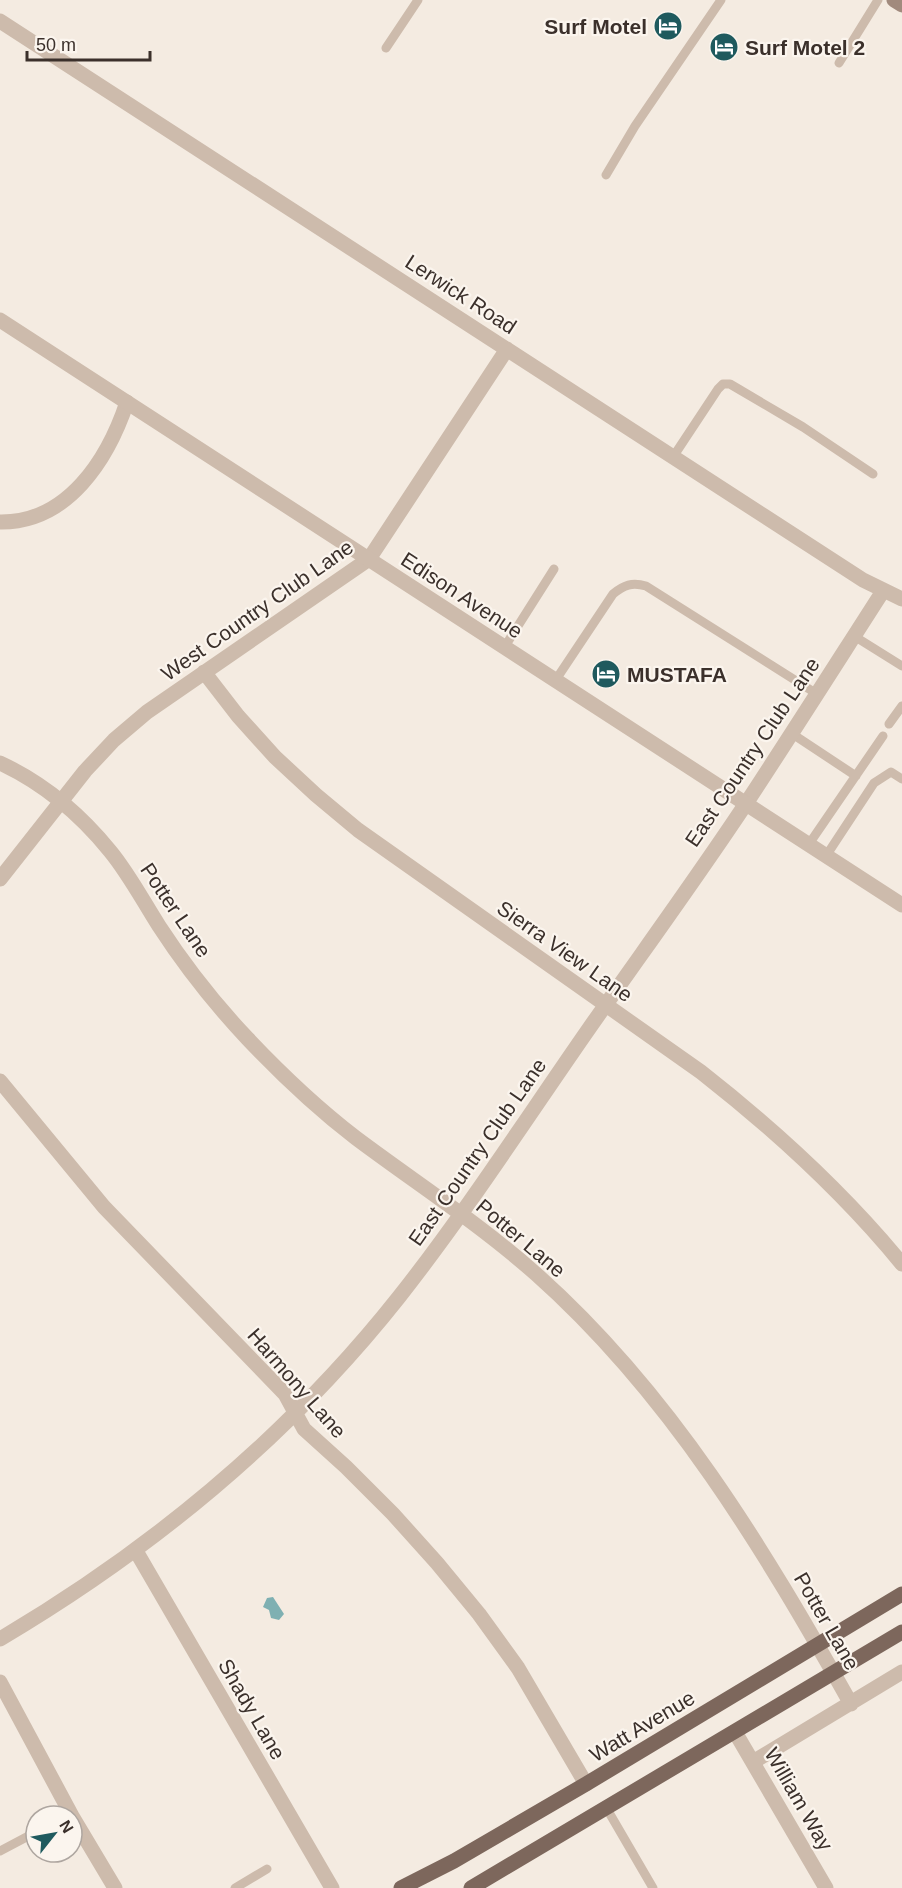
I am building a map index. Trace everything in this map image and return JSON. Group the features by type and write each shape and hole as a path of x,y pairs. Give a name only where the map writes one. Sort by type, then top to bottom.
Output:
{"main road":[{"path":"894,0 902,5"},
{"name":"Watt Avenue","path":"401,1888 454,1861 586,1784 902,1594"},
{"path":"471,1888 902,1632"}],"street":[{"name":"Lerwick Road","path":"0,21 883,591 902,599"},
{"name":"Edison Avenue","path":"0,320 901,903"},
{"name":"West Country Club Lane","path":"0,879 85,771 114,740 147,712 369,559 507,349"},
{"path":"0,522 24,520 42,514 68,497 95,469 109,447 127,402"},
{"name":"East Country Club Lane","path":"0,1639 91,1583 190,1509 246,1461 350,1355 397,1299 460,1214 606,1005 746,803 883,591"},
{"name":"Sierra View Lane","path":"204,672 238,716 275,757 316,795 389,853 701,1072 784,1140 842,1195 902,1264"},
{"name":"Potter Lane","path":"0,763 41,787 61,802 111,852 195,977 233,1024 275,1068 354,1137 460,1214 537,1275 577,1313 638,1381 722,1490 763,1551 851,1704"},
{"name":"Harmony Lane","path":"0,1081 104,1207 285,1394 304,1429 393,1514 437,1563 479,1614 518,1668 586,1784"},
{"name":"Shady Lane","path":"136,1551 332,1888"},
{"path":"753,1762 902,1672"},
{"path":"0,1683 64,1804"},
{"name":"William Way","path":"735,1732 826,1888"},
{"path":"84,1838 115,1888"}],"lane":[{"path":"386,48 418,0"},
{"path":"606,175 635,126 721,0"},
{"path":"840,63 878,0"},
{"path":"674,457 718,389 723,384 730,384 803,427 873,474"},
{"path":"504,648 554,569"},
{"path":"555,681 614,594 623,586 637,583 646,586 817,694"},
{"path":"854,636 902,666"},
{"path":"889,724 902,706"},
{"path":"791,733 856,776"},
{"path":"809,844 883,736"},
{"path":"826,856 874,783 891,772 902,779"},
{"path":"607,1809 653,1888"},
{"path":"0,1851 24,1838"},
{"path":"236,1888 267,1869"}],"water":[{"path":"273,1597 284,1614 279,1620 271,1618 269,1610 263,1607 267,1598"}],"place":[{"name":"Surf Motel","path":"668,26"},
{"name":"Surf Motel 2","path":"724,47"},
{"name":"MUSTAFA","path":"606,674"}]}
